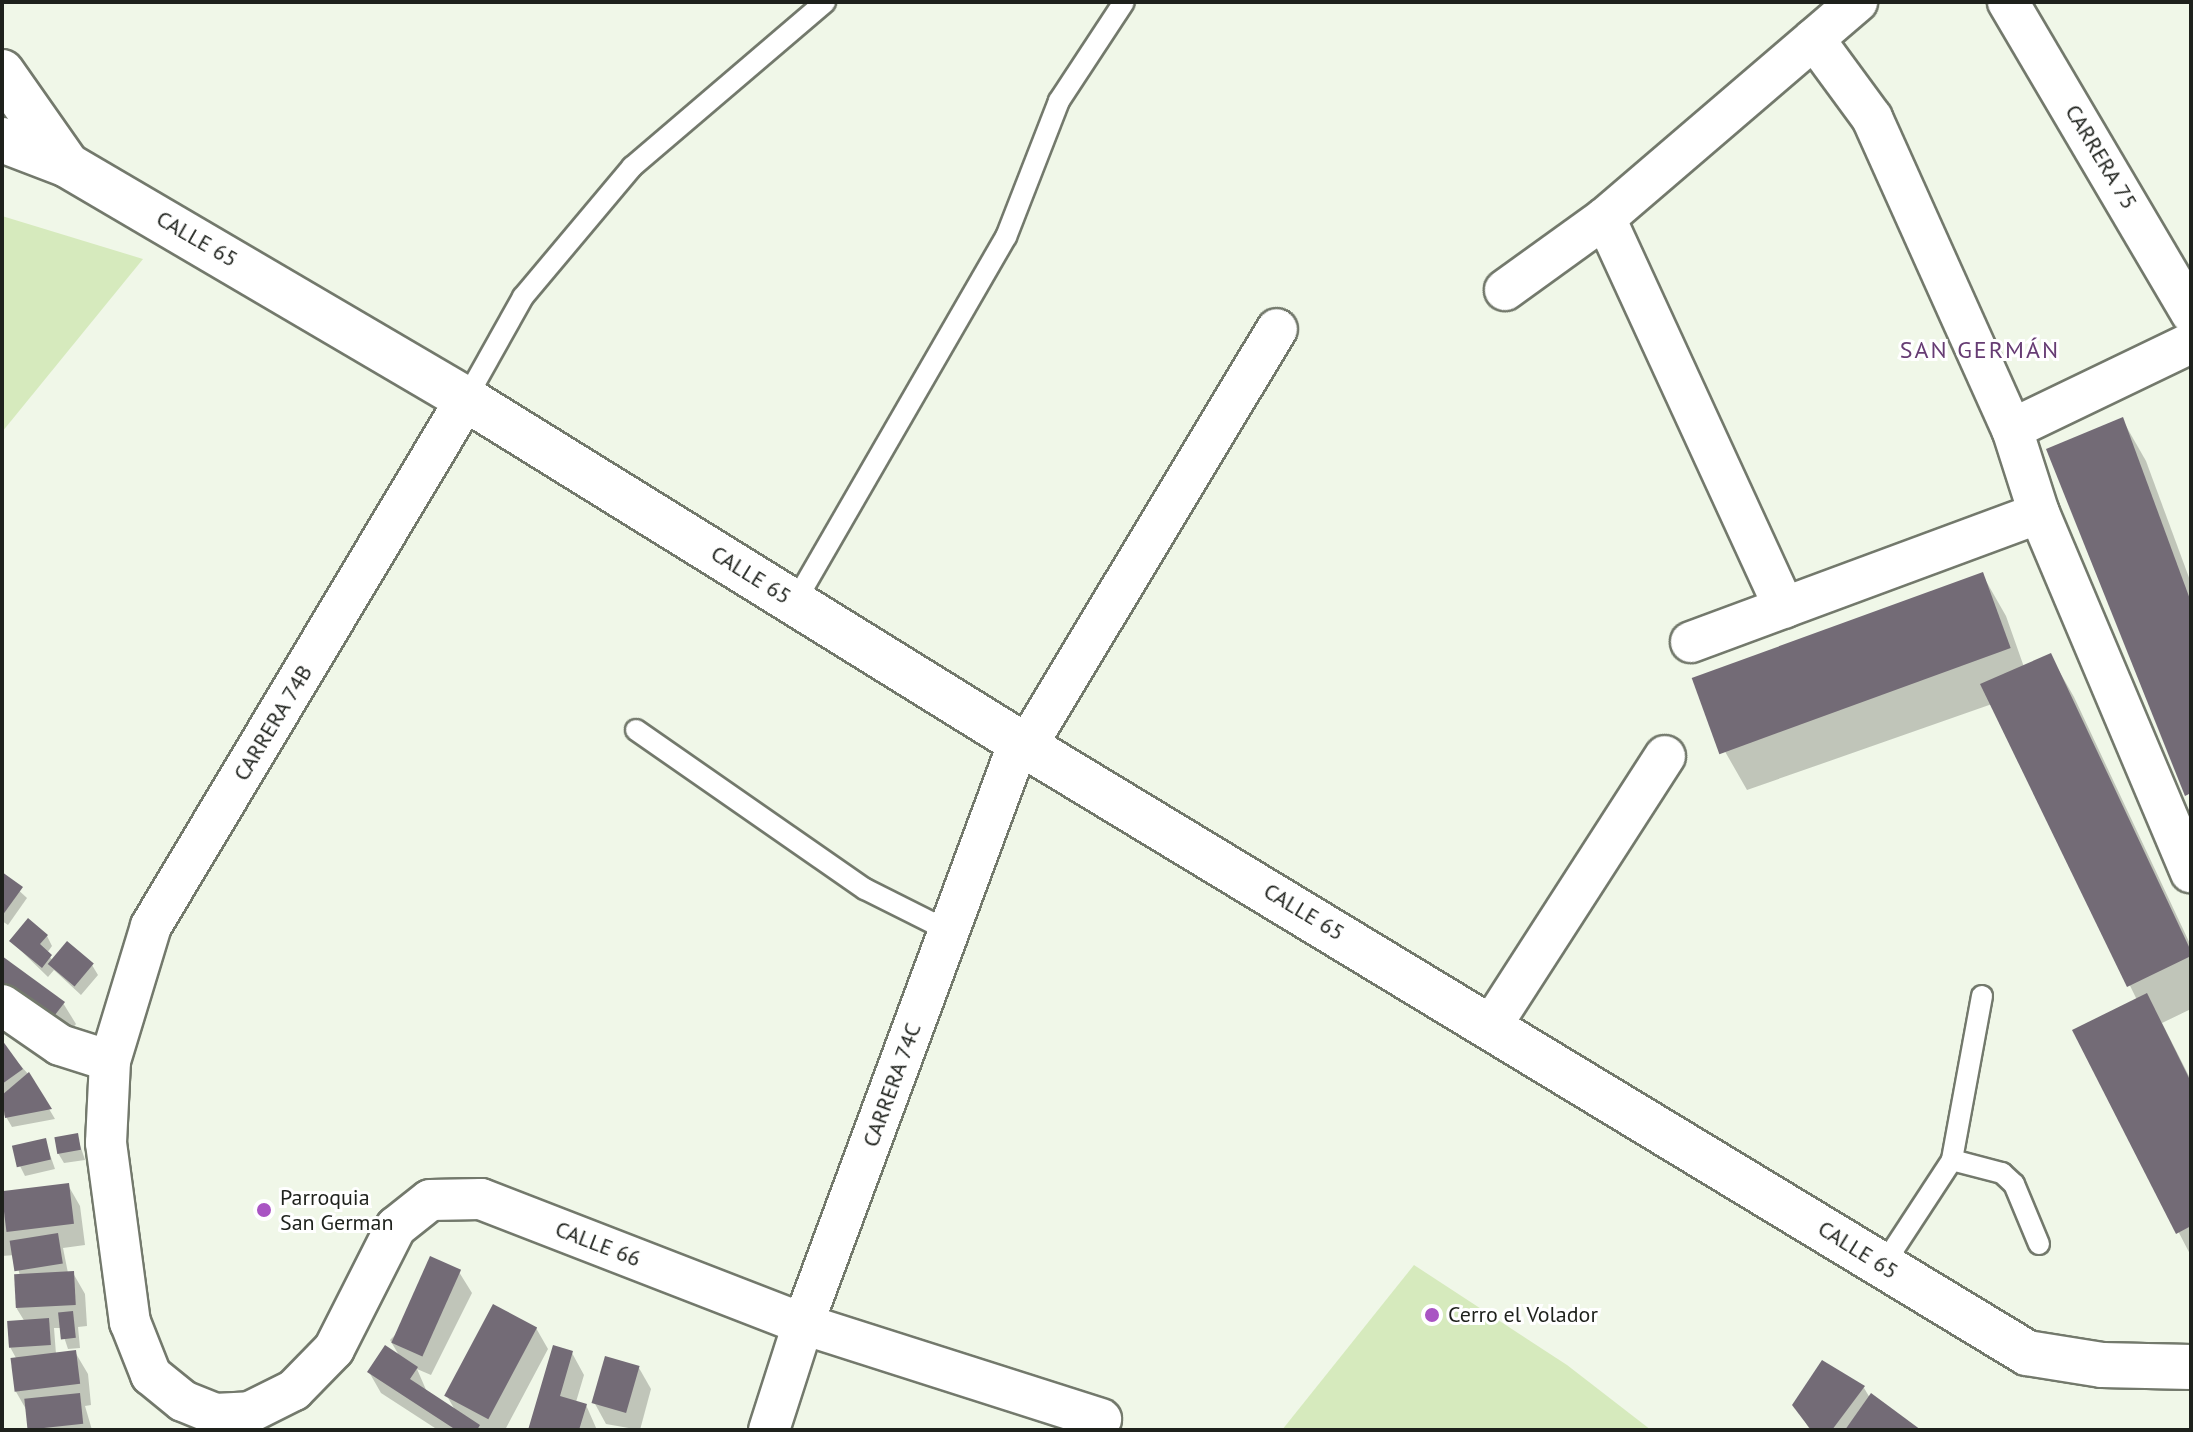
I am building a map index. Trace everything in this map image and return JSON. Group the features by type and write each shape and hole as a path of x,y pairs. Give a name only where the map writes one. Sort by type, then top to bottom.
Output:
{"main road":[{"path":"2,72 67,165"},
{"path":"2,116 67,165"},
{"name":"CALLE 65","path":"2,140 67,165 466,399 1023,744 2027,1353 2181,1372"}],"street":[{"path":"1505,290 1605,218 1857,2"},
{"name":"CARRERA 75","path":"2008,2 2191,313"},
{"path":"1814,39 1872,118 2012,429 2039,513 2191,872"},
{"path":"1605,218 1784,608"},
{"name":"CARRERA 74C","path":"769,1430 803,1324 949,931 1023,744 1277,329"},
{"path":"2012,429 2191,343"},
{"name":"CARRERA 74B","path":"183,1401 151,1375 130,1322 106,1143 110,1061 151,926 466,399"},
{"path":"1691,642 2039,513"},
{"path":"1491,1026 1665,756"},
{"path":"2,1005 60,1045 110,1061"},
{"name":"CALLE 66","path":"183,1401 215,1414 250,1412 294,1390 334,1349 396,1227 430,1200 481,1199 803,1324 1101,1419"}],"lane":[{"path":"466,399 523,297 632,167 825,2"},
{"path":"795,602 1006,237 1059,101 1124,2"},
{"path":"636,730 865,889 949,931"},
{"path":"1884,1264 1952,1160 1982,996"},
{"path":"1952,1160 2002,1173 2014,1184 2039,1244"}],"green space":[{"path":"2,216 143,259 2,432"},
{"name":"Cerro el Volador","path":"1414,1265 1567,1365 1651,1430 1282,1430"}],"building":[{"path":"2123,417 2191,602 2191,793 2185,796 2046,449"},
{"path":"1983,572 2011,648 1719,754 1692,678"},
{"path":"2051,653 2191,951 2191,956 2127,987 1980,684"},
{"path":"2,872 23,887 2,916"},
{"path":"28,918 48,935 40,944 52,955 42,968 9,941"},
{"path":"67,941 94,963 75,986 48,964"},
{"path":"2,956 65,1002 48,1024 2,990"},
{"path":"2147,993 2191,1082 2191,1226 2176,1234 2072,1030"},
{"path":"2,1040 23,1069 2,1084"},
{"path":"29,1072 52,1109 5,1118 2,1095"},
{"path":"78,1133 81,1150 57,1154 54,1137"},
{"path":"46,1138 51,1159 17,1167 12,1146"},
{"path":"69,1183 74,1224 7,1232 2,1191"},
{"path":"58,1233 63,1264 14,1271 10,1241"},
{"path":"430,1256 461,1270 422,1357 391,1343"},
{"path":"74,1271 76,1305 16,1308 14,1274"},
{"path":"493,1304 537,1327 488,1419 444,1396"},
{"path":"73,1311 76,1338 61,1339 58,1313"},
{"path":"49,1318 51,1345 9,1348 7,1321"},
{"path":"385,1345 418,1367 410,1379 480,1425 477,1430 456,1430 367,1372"},
{"path":"553,1345 573,1351 560,1396 587,1404 579,1430 528,1430"},
{"path":"76,1350 80,1384 15,1392 10,1358"},
{"path":"605,1356 640,1366 626,1413 591,1403"},
{"path":"1822,1360 1865,1386 1832,1430 1811,1430 1792,1405"},
{"path":"80,1393 83,1424 28,1430 24,1399"},
{"path":"1871,1393 1921,1430 1845,1430"}],"place":[{"name":"Parroquia San German","path":"264,1210"},
{"name":"Cerro el Volador","path":"1432,1315"}],"district":[{"name":"SAN GERMÁN","path":"1980,350"}]}
